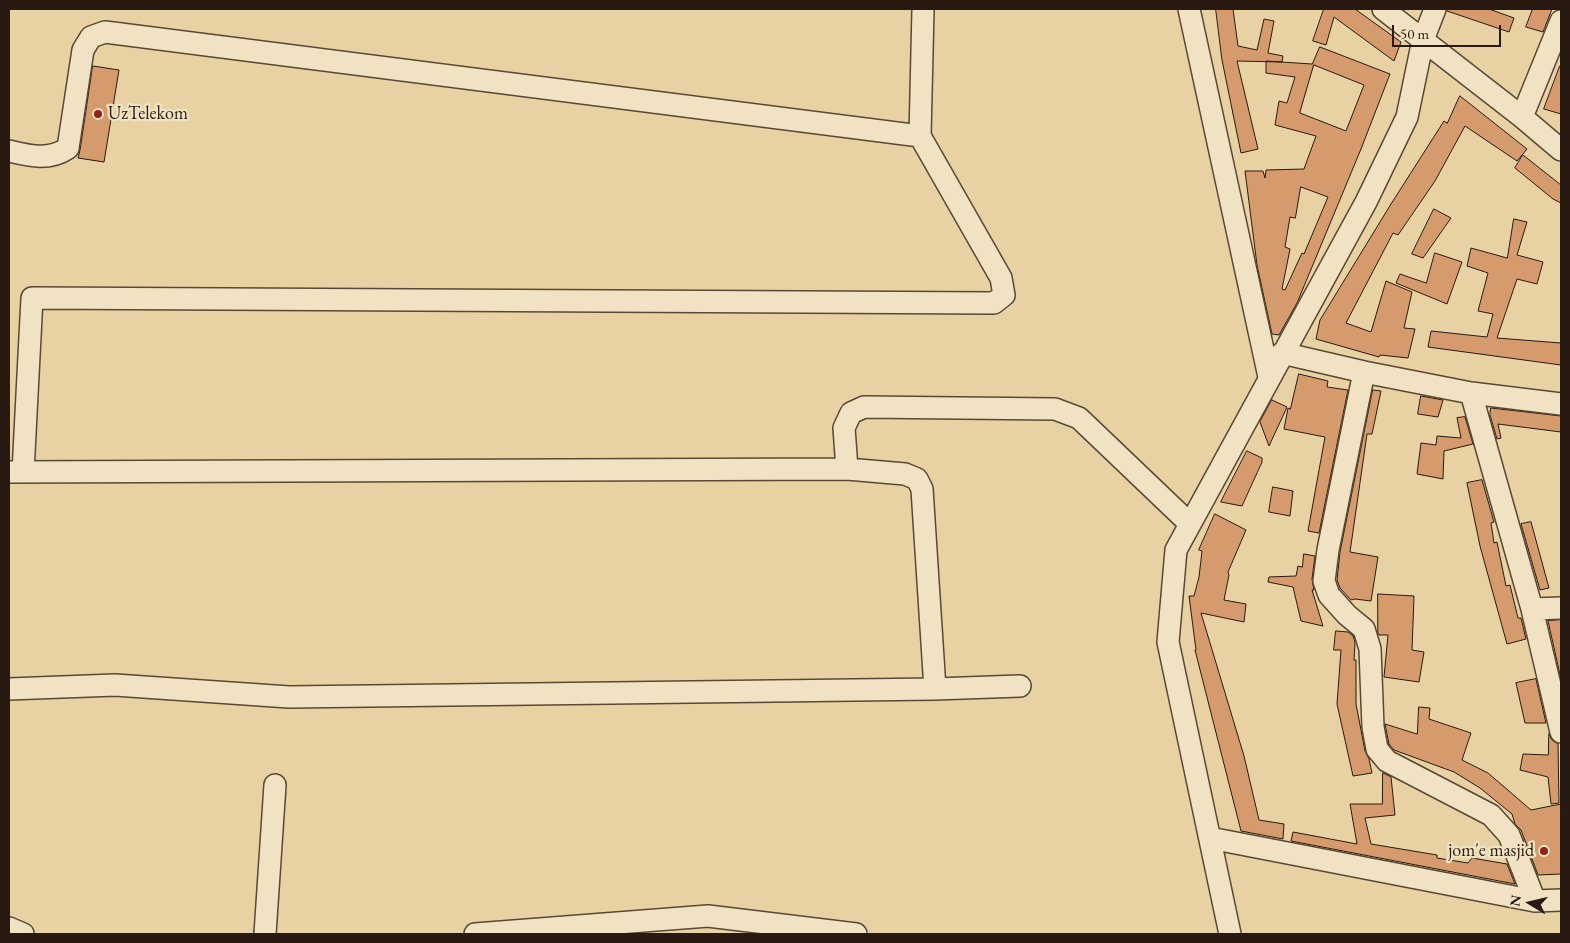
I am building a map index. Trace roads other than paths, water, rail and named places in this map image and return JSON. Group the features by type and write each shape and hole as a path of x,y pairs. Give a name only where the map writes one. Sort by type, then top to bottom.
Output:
{"street":[{"path":"923,9 920,136 1001,278 1004,295 994,303 32,298 16,472 847,469 905,474 917,480 922,489 935,689"},
{"path":"1189,9 1269,377"},
{"path":"1383,9 1522,117 1561,150"},
{"path":"1230,934 1168,642 1176,550 1366,202 1407,117 1423,40 1435,9"},
{"path":"1522,117 1561,22"},
{"path":"9,151 38,157 59,154 68,148 83,50 91,37 105,32 920,136"},
{"path":"1282,353 1364,372 1472,393 1561,404"},
{"path":"1364,372 1328,550 1324,581 1329,595 1347,615 1364,629 1370,649 1373,727 1377,749 1387,761 1491,815 1509,835 1535,901"},
{"path":"1472,393 1532,609 1561,732"},
{"path":"847,469 844,428 851,413 864,407 1055,410 1079,418 1190,524"},
{"path":"1532,609 1561,608"},
{"path":"9,689 115,685 289,697 935,689 1020,686"},
{"path":"265,934 275,785"},
{"path":"1210,838 1535,901 1561,900"},
{"path":"475,934 708,916 856,934"},
{"path":"9,928 23,934"}],"place":[{"name":"UzTelekom","path":"98,114"},
{"name":"jom'e masjid","path":"1544,851"}]}
